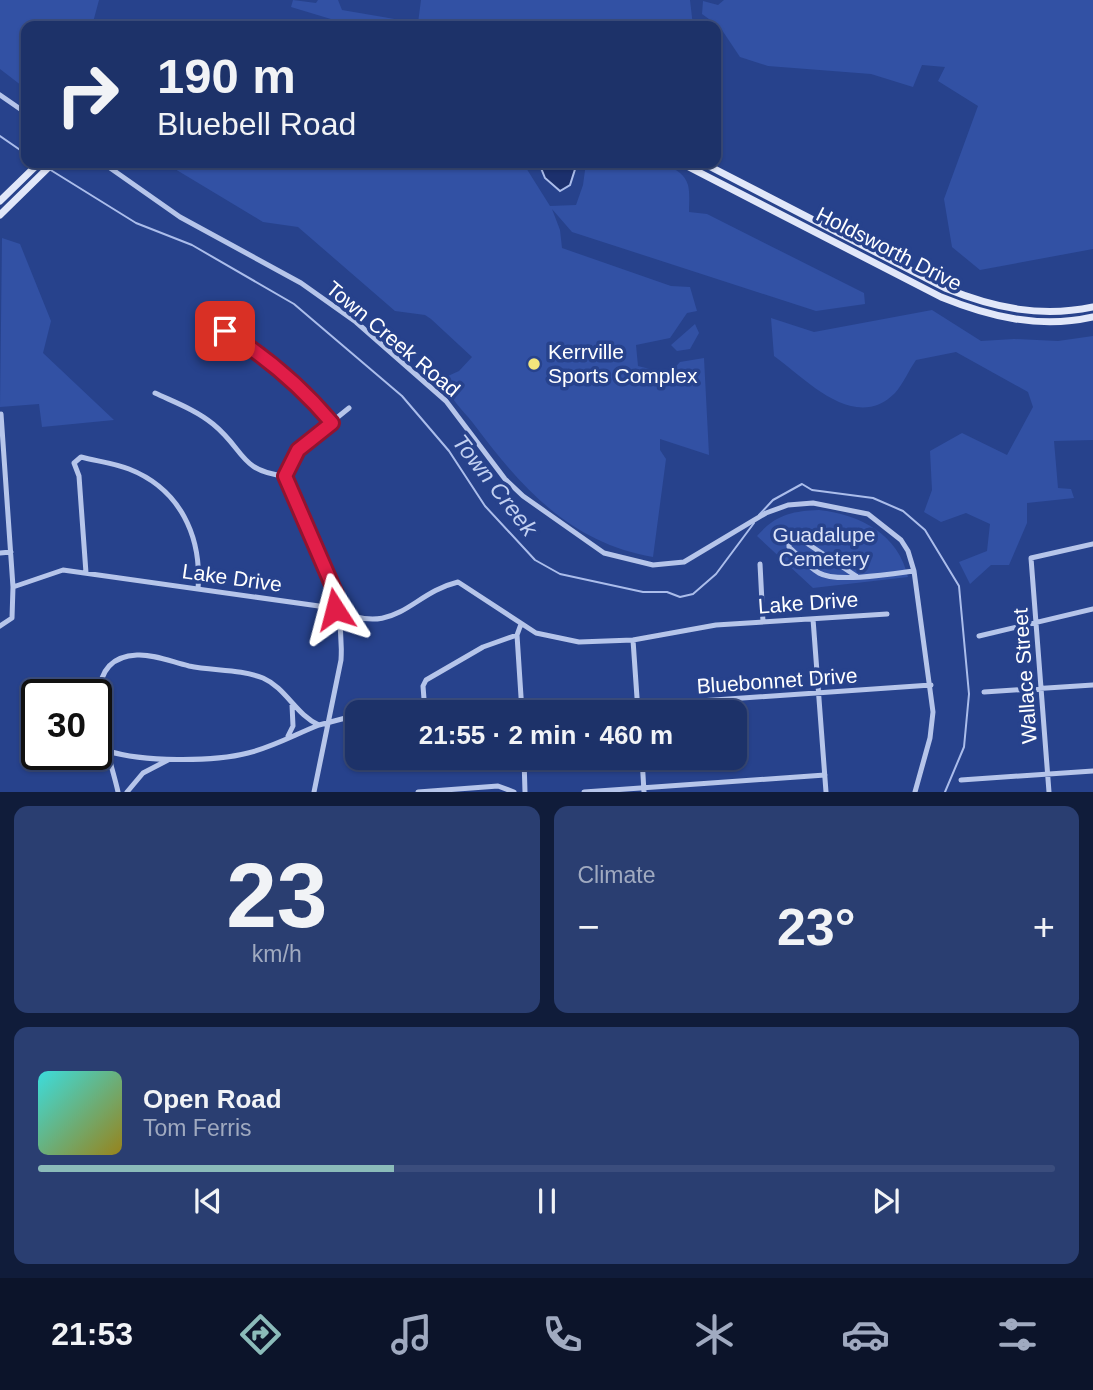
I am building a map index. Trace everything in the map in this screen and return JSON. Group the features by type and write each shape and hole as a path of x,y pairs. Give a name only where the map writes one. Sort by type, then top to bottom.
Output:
{"main road":[{"path":"0,201 34,168"},
{"path":"0,215 48,168"},
{"name":"Holdsworth Drive","path":"691,168 941,297 977,312 1041,323 1093,317"},
{"name":"Holdsworth Drive","path":"713,168 945,288 980,302 1042,313 1093,307"},
{"path":"837,243 842,235"}],"street":[{"path":"0,95 21,110"},
{"name":"Town Creek Road","path":"110,168 180,217 301,284 356,322 446,401 505,479 523,496 604,553 653,565 684,562 762,515 788,505 813,503 867,514 901,540 908,551 914,572 933,712 930,738 915,792"},
{"path":"206,321 266,357 300,386 332,423"},
{"path":"155,393 212,423 253,468 262,473 285,476"},
{"path":"314,792 341,660 339,611 336,594 285,476 298,450 349,408"},
{"path":"0,626 12,618 13,587 3,481 1,414"},
{"path":"86,573 79,476 74,463 81,457 131,469 166,492 184,514 196,541 198,589"},
{"path":"856,576 799,538 790,539 789,547 820,574 831,577 856,576 914,572"},
{"name":"Wallace Street","path":"1049,792 1031,558 1093,544"},
{"path":"0,553 11,552"},
{"path":"760,564 763,622"},
{"name":"Lake Drive","path":"13,587 59,570 339,611 372,619 398,614 458,582 541,635 572,641 633,640 716,625 887,614"},
{"path":"979,636 1093,609"},
{"path":"813,619 826,792"},
{"path":"521,700 517,635 522,624"},
{"path":"424,700 423,686 426,680 483,647 517,635"},
{"path":"633,640 637,700"},
{"path":"102,679 113,664 134,655 262,678 278,687 292,703 319,725"},
{"name":"Bluebonnet Drive","path":"747,701 931,685"},
{"path":"984,692 1093,685"},
{"path":"286,738 293,726 292,703"},
{"path":"112,752 141,759 246,754 319,725 345,718"},
{"path":"127,792 156,764 174,757"},
{"path":"112,767 118,792"},
{"path":"524,770 525,792"},
{"path":"643,770 644,789"},
{"path":"961,780 1093,771"},
{"path":"584,792 825,775"},
{"path":"730,781 731,792"},
{"path":"418,792 498,786 514,792"}],"green space":[{"path":"0,0 99,0 93,21 21,21 21,85 0,69"},
{"path":"293,0 316,3 318,0 338,0 342,10 406,21 337,21 291,7"},
{"path":"421,0 690,0 692,21 418,21"},
{"path":"724,0 1093,0 1093,249 980,270 952,247 944,199 978,106 938,81 945,67 922,65 913,87 871,74 768,66 740,57 721,28 721,21 712,21 702,14 703,1 718,5"},
{"name":"Kerrville Sports Complex","path":"173,168 526,168 550,206 576,205 585,168 672,168 682,175 688,185 689,212 707,214 864,293 865,304 816,311 572,232 552,209 560,230 562,248 671,286 690,287 697,311 687,313 670,338 636,345 638,366 669,374 680,362 704,358 709,455 660,439 660,450 666,459 653,557 598,540 574,526 531,492 512,472 456,404 447,388 448,376 459,371 472,357 431,319 425,315 395,311 298,227 263,222"},
{"path":"2,238 20,244 51,321 43,353 114,420 42,427 39,404 0,407"},
{"path":"932,310 981,341 1058,341 1093,336 1093,440 1054,441 1058,488 1071,489 1074,498 1027,503 1027,523 1009,565 991,565 970,584 959,562 987,551 990,524 966,513 941,522 924,512 932,490 930,451 962,433 1007,455 1033,407 1028,392 956,352 916,360 895,393 880,404 864,407 848,405 816,389 774,356 771,318 814,332"},
{"path":"695,324 699,333 690,349 677,351 671,345"},
{"name":"Guadalupe Cemetery","path":"819,510 849,517 876,529 896,549 908,577 813,588 757,536 777,519"}],"shaded area":[{"path":"541,168 575,168 570,185 560,191 545,178"}],"waterway":[{"name":"Town Creek","path":"0,136 21,151"},
{"name":"Town Creek","path":"49,169 136,223 192,245 294,304 402,396 449,451 485,506 535,560 560,574 643,592 667,592 680,597 693,594 716,574 754,523"},
{"name":"Town Creek","path":"759,515 773,500 802,484 812,490 873,498 903,511 925,530 959,586 969,694 964,747 945,792"}],"place":[{"name":"Kerrville Sports Complex","path":"534,364"}],"route":[{"path":"225,331 258,351 296,382 332,423 298,450 289,462 285,476 336,594 339,611 335,609"}]}
